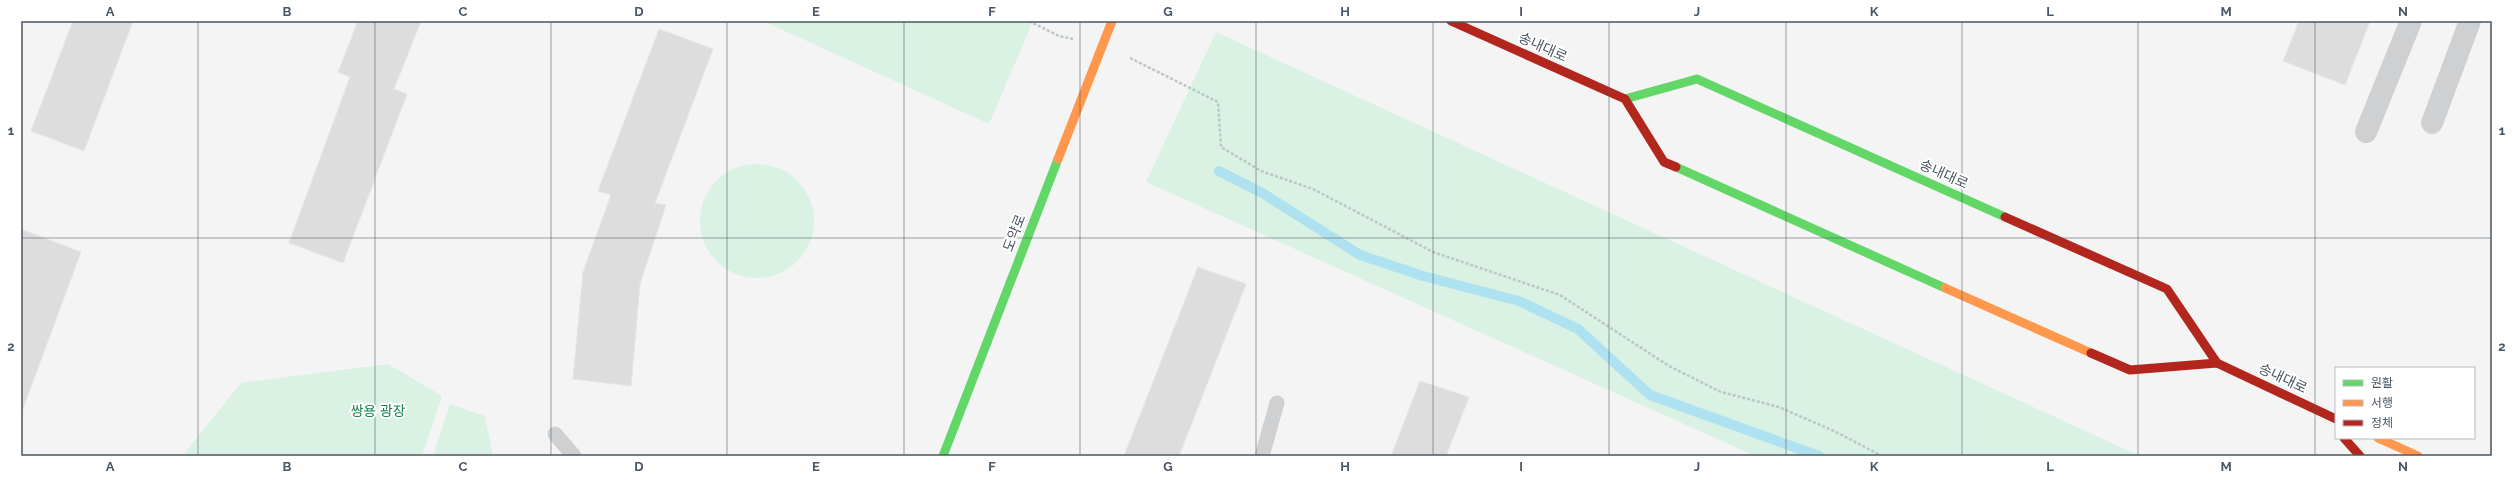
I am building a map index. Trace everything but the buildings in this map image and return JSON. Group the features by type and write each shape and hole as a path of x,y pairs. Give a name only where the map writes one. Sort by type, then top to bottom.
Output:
{"street":[{"name":"도약로","path":"942,456 1112,21"},
{"name":"송내대로","path":"1451,21 1625,99 1697,79 2167,289 2217,363 2335,419"},
{"path":"2366,132 2411,21"},
{"path":"2432,123 2470,21"},
{"path":"1625,99 1664,162 2130,370 2217,363"},
{"path":"2322,413 2335,428"},
{"path":"2345,439 2360,456"},
{"path":"2380,439 2418,456"}],"lane":[{"path":"1262,456 1277,403"},
{"path":"555,434 574,456"}],"path":[{"path":"1029,21 1058,36 1103,45 1218,102 1221,147 1261,171 1313,189 1433,252 1560,295 1669,366 1721,392 1779,407 1836,432 1882,456"}],"green space":[{"path":"763,21 1033,21 989,124"},
{"path":"1216,32 2140,456 1755,456 1146,182"},
{"path":"757,164 768,165 779,169 797,181 809,199 813,210 813,232 809,243 797,261 779,273 768,277 757,278 746,277 735,273 717,261 705,243 701,232 700,221 701,210 705,199 717,181 735,169 746,165"},
{"name":"쌍용 광장","path":"388,364 442,396 422,456 182,456 241,383"},
{"path":"450,404 485,416 493,456 433,456"}],"waterway":[{"path":"1219,171 1264,194 1360,255 1423,276 1519,301 1578,329 1650,395 1819,456"}],"traffic: fast":[{"path":"1625,99 1697,79 2005,217"},
{"path":"943,456 1058,159"},
{"path":"1676,167 1945,288"}],"traffic: slow":[{"path":"1058,159 1112,21"},
{"path":"1945,288 2091,353"},
{"path":"2380,439 2418,456"}],"traffic: jam":[{"path":"1451,21 1625,99 1664,162 1676,167"},
{"path":"2005,217 2167,289 2217,363"},
{"path":"2091,353 2130,370 2217,363 2335,419"},
{"path":"2345,439 2360,456"}]}
